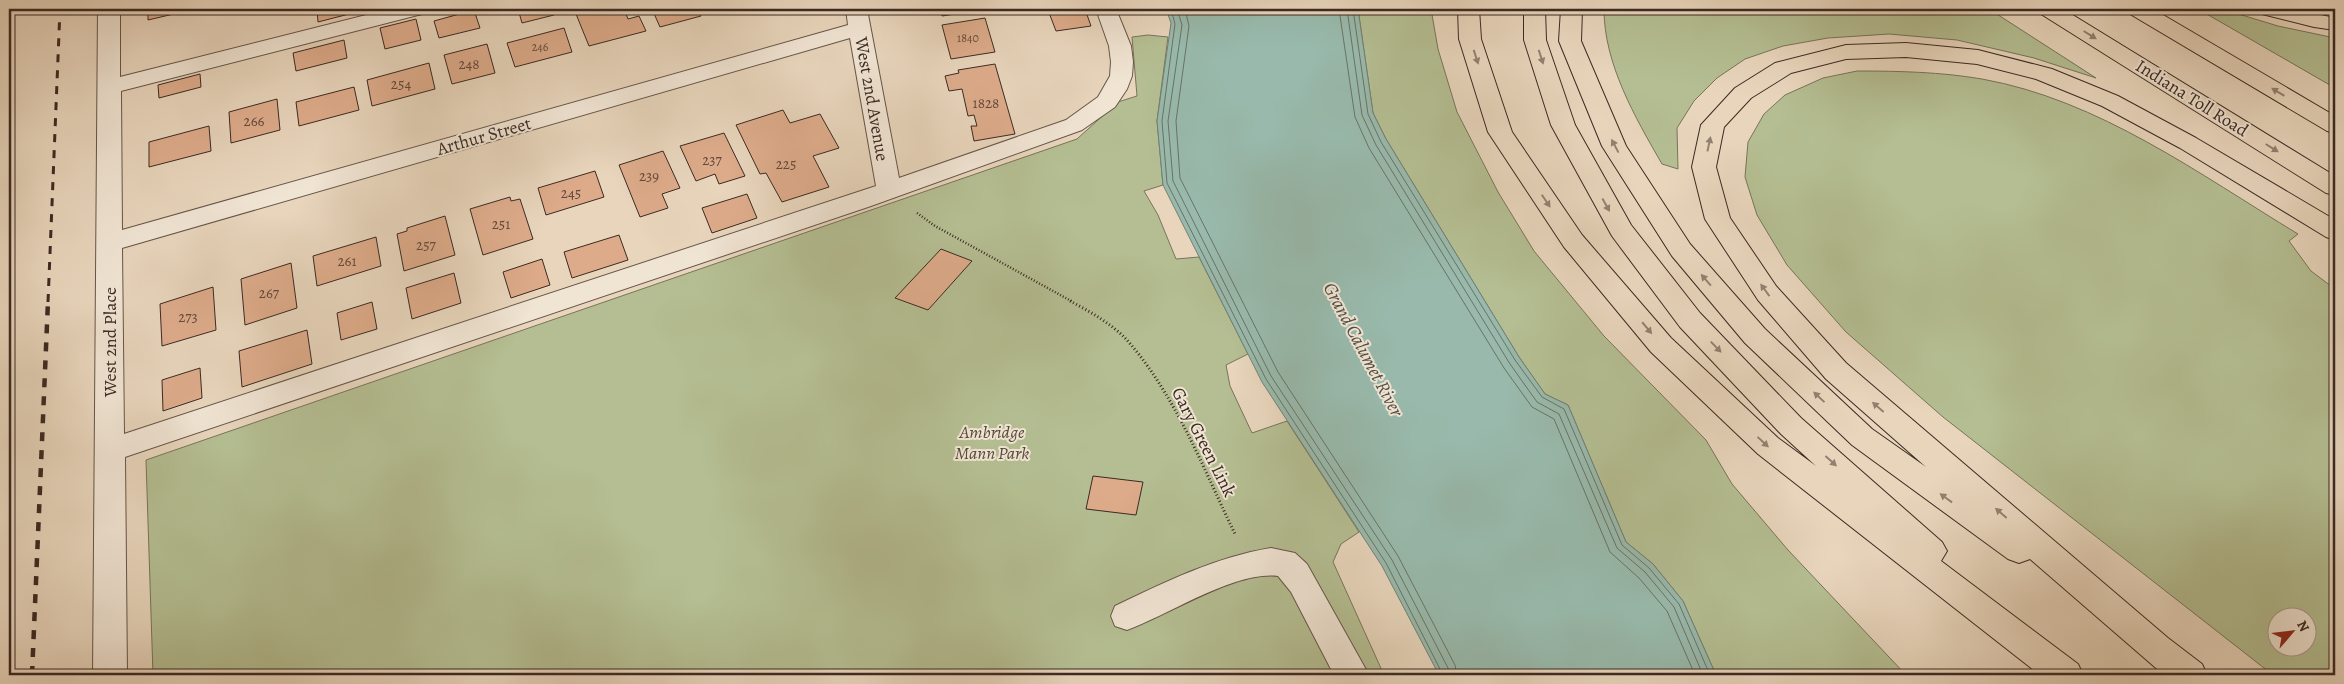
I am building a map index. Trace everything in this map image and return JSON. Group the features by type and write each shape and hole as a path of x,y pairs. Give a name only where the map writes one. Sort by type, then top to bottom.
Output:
{"highway":[{"path":"1468,9 1470,39 1500,132 1573,241 1661,345 1768,446 2066,675"},
{"path":"1534,9 1536,40 1563,125 1621,230 1690,320 1791,426 2070,675"},
{"path":"1571,9 1570,41 1614,146 1681,250 1755,336 1862,437 2190,675"},
{"name":"Indiana Toll Road","path":"2049,9 2335,187"},
{"path":"2138,9 2335,126"},
{"path":"2270,9 2314,21 2335,24"},
{"path":"2156,649 1836,371 1767,294 1718,219 1704,167 1714,125 1743,92 1783,68 1846,52 1906,50 1978,58 2044,74 2110,101 2188,143 2335,231"}],"street":[{"name":"West 2nd Place","path":"109,9 110,675"},
{"path":"109,87 414,9"},
{"path":"110,450 862,200 889,189 1052,134 1093,115 1106,105 1117,90 1123,64 1122,55 1106,9"},
{"name":"West 2nd Avenue","path":"858,19 889,189"},
{"name":"Arthur Street","path":"109,244 858,19"},
{"path":"1127,616 1182,590 1251,565 1275,561 1284,563 1294,570 1352,675"}],"path":[{"name":"Gary Green Link","path":"916,212 935,226 1091,312 1126,339 1171,401 1251,565"}],"green space":[{"path":"1358,9 1431,9 1438,49 1457,112 1498,192 1534,251 1604,336 1706,440 1732,484 1788,550 1906,675 1716,675 1683,601 1653,564 1626,542 1568,405 1545,394 1519,357 1386,139 1373,113"},
{"path":"1604,9 1989,9 2096,78 2034,58 1957,40 1889,34 1828,38 1783,46 1745,59 1717,78 1694,101 1677,128 1678,169 1662,164 1623,90 1609,50 1605,30"},
{"path":"2198,9 2222,9 2278,26 2335,38 2335,88"},
{"name":"Ambridge Mann Park","path":"1148,35 1168,37 1157,121 1163,185 1144,191 1158,215 1176,259 1199,257 1248,354 1226,365 1230,386 1252,433 1287,421 1359,532 1341,544 1333,562 1384,675 153,675 146,460 1077,139 1118,102 1137,96 1132,37"},
{"path":"1857,71 1920,72 1951,75 1982,79 2025,89 2107,121 2147,142 2298,234 2289,241 2311,271 2335,289 2335,675 2273,675 1943,417 1846,332 1787,265 1757,215 1745,177 1748,142 1764,114 1785,95 1823,78"}],"water":[{"name":"Grand Calumet River","path":"1166,9 1358,9 1373,113 1386,139 1519,357 1545,394 1568,405 1626,542 1653,564 1683,601 1716,675 1439,675 1382,566 1262,382 1163,185 1157,121 1171,23"}],"building":[{"path":"148,9 195,9 148,20"},
{"path":"317,9 352,9 353,13 318,22"},
{"path":"518,9 552,9 554,15 522,23"},
{"path":"596,9 624,9 628,19 639,16 646,31 589,46 576,14"},
{"path":"652,9 697,9 701,16 660,27"},
{"path":"940,9 981,9 982,10 942,16"},
{"path":"1085,9 1091,26 1056,31 1048,10"},
{"path":"474,10 480,28 439,38 434,21"},
{"path":"985,18 995,52 951,59 942,25"},
{"path":"416,19 421,40 385,49 380,28"},
{"path":"564,28 572,52 515,67 507,43"},
{"path":"344,40 347,58 296,71 293,53"},
{"path":"487,44 495,73 452,84 444,55"},
{"path":"429,63 435,89 372,106 367,80"},
{"path":"995,64 1015,134 974,141 971,126 977,126 974,115 968,116 962,89 949,91 945,76 959,73 958,70"},
{"path":"200,74 201,87 159,98 158,85"},
{"path":"354,87 359,110 299,126 296,102"},
{"path":"277,99 280,130 231,143 229,112"},
{"path":"783,110 790,123 820,114 839,148 813,156 829,187 782,202 766,173 760,174 736,125"},
{"path":"209,126 211,151 149,167 149,142"},
{"path":"724,133 745,176 719,184 715,174 696,181 680,146"},
{"path":"663,151 680,188 662,194 668,208 640,217 619,165"},
{"path":"595,171 604,197 546,215 538,188"},
{"path":"747,194 757,218 712,233 702,208"},
{"path":"510,197 511,201 520,199 533,239 483,255 470,209"},
{"path":"445,216 455,255 404,271 397,234 407,231 407,228"},
{"path":"619,235 628,260 572,278 564,252"},
{"path":"376,237 381,266 317,286 313,256"},
{"path":"941,249 972,261 928,310 895,298"},
{"path":"542,259 550,285 511,298 503,272"},
{"path":"291,263 297,308 245,325 241,279"},
{"path":"454,273 461,303 412,319 406,288"},
{"path":"213,287 216,330 162,346 160,304"},
{"path":"372,302 377,329 341,340 337,313"},
{"path":"307,330 312,364 242,387 239,351"},
{"path":"200,368 202,398 163,411 162,380"},
{"path":"1093,476 1143,482 1136,515 1086,509"}],"railway":[{"path":"9,30 11,9"},
{"path":"48,302 60,9"},
{"path":"32,675 48,301"}]}
